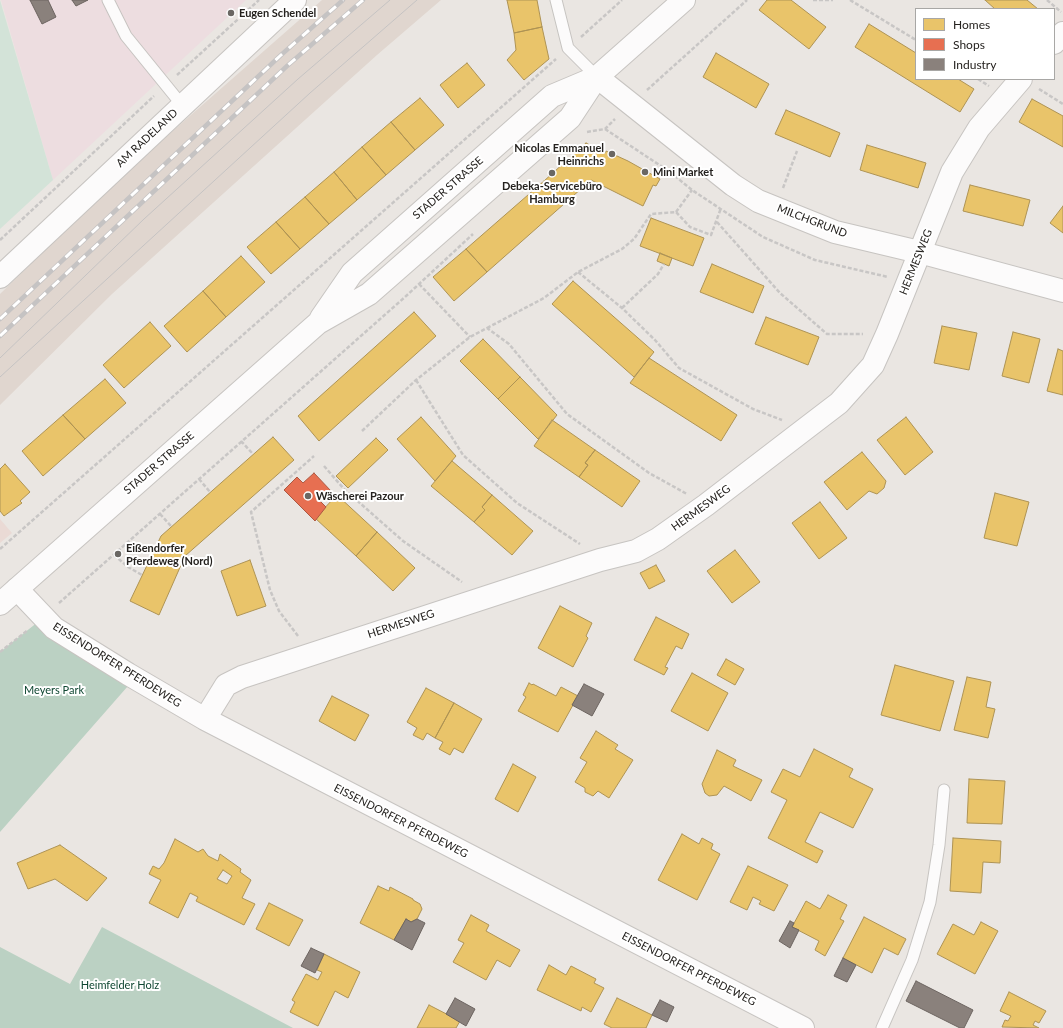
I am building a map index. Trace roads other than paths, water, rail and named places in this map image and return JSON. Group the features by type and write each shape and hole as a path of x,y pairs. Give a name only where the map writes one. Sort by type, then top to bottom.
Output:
{"street":[{"name":"AM RADELAND","path":"0,276 295,0"},
{"name":"STADER STRASSE","path":"0,604 318,323 352,273 552,96 597,77 684,0"},
{"path":"1055,42 1063,34"},
{"name":"MILCHGRUND","path":"597,77 733,185 758,201 835,232 920,252 1063,291"},
{"name":"HERMESWEG","path":"206,719 226,685 242,677 600,560 636,551 658,539 706,505 839,403 872,365 887,334 952,172 979,128 1029,83"},
{"name":"EISSENDORFER PFERDEWEG","path":"17,589 43,618 72,640 206,719 802,1028"}],"lane":[{"path":"108,0 126,36 182,105"},
{"path":"556,0 568,48 597,77"},
{"path":"882,1028 912,960 930,902 939,845 944,790"}],"tram line":[{"path":"0,358 144,219 298,79 390,0"},
{"path":"0,377 310,93 417,0"}],"railway":[{"path":"0,319 281,55 343,0"},
{"path":"0,336 287,66 363,0"}],"place":[{"name":"Eugen Schendel","path":"231,13"},
{"name":"Nicolas Emmanuel Heinrichs","path":"612,154"},
{"name":"Mini Market","path":"645,172"},
{"name":"Debeka-Servicebüro Hamburg","path":"552,173"},
{"name":"Wäscherei Pazour","path":"308,496"},
{"name":"Eißendorfer Pferdeweg (Nord)","path":"118,554"}],"park label":[{"name":"Meyers Park","path":"54,690"},
{"name":"Heimfelder Holz","path":"120,985"}]}
